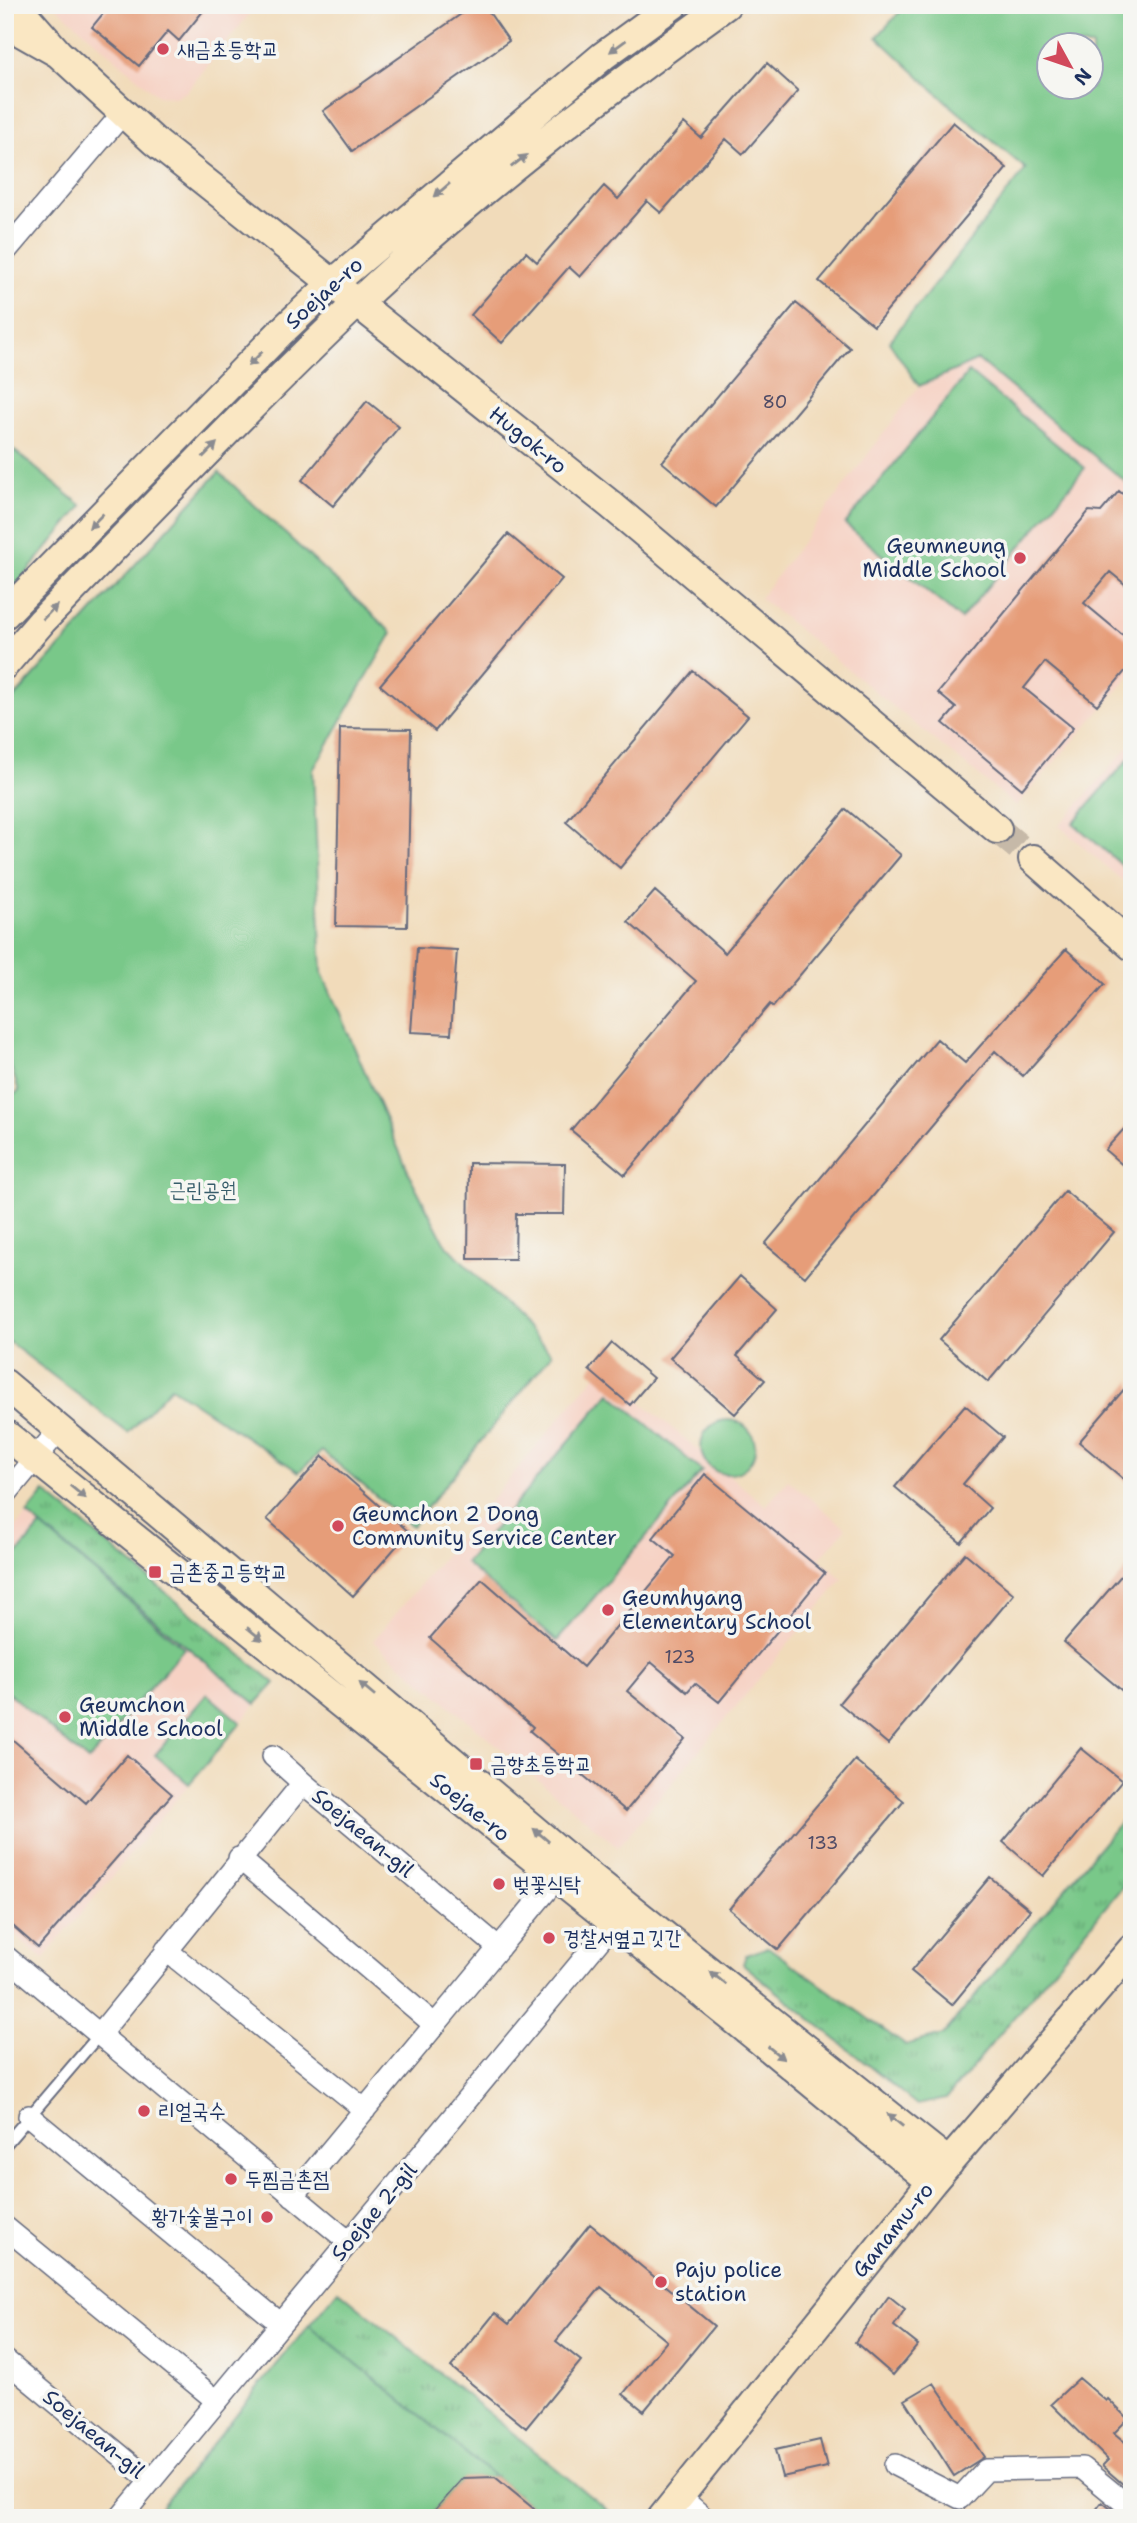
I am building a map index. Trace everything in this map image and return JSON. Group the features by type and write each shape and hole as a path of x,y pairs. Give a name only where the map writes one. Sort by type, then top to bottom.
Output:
{"street":[{"path":"16,5 58,53"},
{"name":"Soejae-ro","path":"5,614 332,284 572,82 673,5"},
{"name":"Soejae-ro","path":"5,664 42,621 357,303 512,167 626,77 726,5"},
{"path":"5,23 58,53"},
{"name":"Hugok-ro","path":"58,53 154,141 611,505 997,829"},
{"path":"5,252 124,113"},
{"path":"1033,859 1132,946"},
{"path":"5,1384 565,1869 940,2172"},
{"path":"5,1495 59,1430"},
{"name":"Soejae-ro","path":"5,1434 565,1869"},
{"path":"273,1756 303,1783"},
{"name":"Soejaean-gil","path":"99,2035 239,1858 303,1783 499,1948"},
{"path":"239,1858 435,2025"},
{"path":"293,2196 565,1869"},
{"name":"Soejae 2-gil","path":"120,2518 621,1914"},
{"name":"Ganamu-ro","path":"671,2507 940,2172 1132,1949"},
{"path":"166,1950 365,2110"},
{"path":"5,1955 349,2242"},
{"path":"29,2116 281,2324"},
{"path":"5,2227 217,2401"},
{"name":"Soejaean-gil","path":"5,2360 151,2481"},
{"path":"895,2465 960,2498 986,2470 1082,2468 1132,2509"},
{"path":"671,2507 704,2518"}],"lane":[{"name":"Soejaean-gil","path":"5,2145 99,2035"}],"shaded area":[{"name":"새금초등학교","path":"54,5 257,5 186,92 175,97 158,96"},
{"path":"978,360 1132,487 1132,674 1016,806 760,598 919,386"},
{"path":"1132,743 1132,889 1059,826"},
{"name":"Geumhyang Elementary School","path":"601,1369 766,1506 788,1480 846,1528 819,1559 843,1579 618,1847 373,1641"},
{"path":"27,1514 256,1704 43,1959 5,1928 5,1540"}],"green space":[{"path":"906,5 1132,5 1132,487 978,360 919,386 889,342 1026,169 950,105 877,37"},
{"path":"969,372 1085,468 961,619 845,524"},
{"path":"5,443 82,506 5,599"},
{"name":"근린공원","path":"219,472 392,633 313,770 322,973 411,1178 444,1242 552,1354 412,1526 322,1451 299,1472 171,1387 128,1433 5,1339 5,1099 19,1091 5,1049 5,708"},
{"path":"1132,755 1132,874 1073,823"},
{"path":"610,1393 702,1471 557,1641 465,1563"},
{"path":"733,1420 743,1424 751,1432 755,1447 751,1462 743,1470 723,1474 713,1470 705,1462 701,1442 705,1432 713,1424"},
{"path":"45,1492 275,1683 256,1704 27,1514"},
{"path":"41,1526 184,1648 88,1761 5,1690 5,1568"},
{"path":"207,1694 241,1723 189,1784 155,1755"},
{"path":"1132,1808 1132,1875 946,2099 917,2105 743,1964 746,1955 768,1947 905,2045 943,2035"},
{"path":"338,2290 613,2515 610,2518 545,2518 309,2325"},
{"path":"309,2325 495,2477 463,2479 428,2518 152,2518"}],"building":[{"path":"110,5 208,5 179,41 168,31 139,66 92,27"},
{"path":"474,5 484,5 509,41 352,151 323,111"},
{"path":"767,63 798,91 743,154 726,139 661,213 647,201 580,277 569,267 502,343 471,315 526,252 537,262 604,186 618,199 684,123 701,138"},
{"path":"953,122 1007,168 874,326 819,281"},
{"path":"796,303 850,348 716,507 662,462"},
{"path":"367,401 399,427 333,506 302,480"},
{"path":"1119,491 1132,502 1132,590 1110,572 1084,603 1132,643 1132,663 1097,705 1045,662 1024,688 1073,728 1022,789 943,723 956,708 938,693 1089,511 1101,512"},
{"path":"508,534 562,579 435,731 380,685"},
{"path":"693,671 748,716 620,868 566,822"},
{"path":"340,728 411,729 407,927 336,926"},
{"path":"846,809 901,855 773,1007 770,1004 625,1175 571,1130 696,981 628,922 655,891 725,953"},
{"path":"417,948 457,950 451,1034 411,1032"},
{"path":"1066,949 1105,984 1023,1076 995,1051 805,1277 765,1244 937,1039 965,1063"},
{"path":"1132,1120 1132,1173 1105,1150"},
{"path":"469,1163 565,1164 564,1214 516,1214 515,1259 468,1259"},
{"path":"1065,1191 1114,1232 988,1382 939,1340"},
{"path":"740,1276 777,1309 737,1356 765,1380 735,1414 670,1358"},
{"path":"612,1343 653,1378 630,1405 589,1370"},
{"path":"1132,1380 1132,1486 1079,1442"},
{"path":"965,1405 1003,1437 963,1484 990,1508 961,1543 895,1487"},
{"name":"Geumchon 2 Dong Community Service Center","path":"323,1456 409,1532 353,1596 267,1519"},
{"path":"705,1474 825,1573 719,1702 695,1683 687,1692 651,1662 627,1691 685,1739 626,1811 530,1731 533,1727 430,1638 482,1579 583,1667 675,1556 653,1538"},
{"path":"965,1553 1014,1594 888,1744 839,1703"},
{"path":"1132,1563 1132,1699 1064,1642"},
{"path":"5,1733 86,1803 127,1755 172,1794 38,1948 5,1919"},
{"path":"1081,1748 1122,1781 1043,1876 1003,1842"},
{"path":"855,1760 904,1801 778,1950 729,1909"},
{"path":"990,1877 1030,1910 952,2005 911,1971"},
{"path":"590,2224 714,2326 644,2411 623,2394 667,2341 601,2287 556,2341 581,2361 526,2428 451,2367 495,2313 509,2324"},
{"path":"889,2296 905,2309 894,2326 918,2345 893,2375 855,2342"},
{"path":"1079,2378 1106,2401 1108,2399 1128,2419 1114,2433 1132,2448 1132,2492 1102,2466 1108,2460 1051,2404"},
{"path":"934,2383 984,2457 954,2476 905,2400"},
{"path":"820,2440 827,2467 782,2477 775,2450"},
{"path":"495,2477 545,2518 428,2518 463,2478"},
{"path":"1102,2502 1122,2518 1090,2518"}],"tunnel":[{"path":"997,829 1033,859"}],"place":[{"name":"새금초등학교","path":"163,49"},
{"name":"Geumneung Middle School","path":"1020,558"},
{"name":"Geumchon 2 Dong Community Service Center","path":"338,1526"},
{"name":"금촌중고등학교","path":"155,1572"},
{"name":"Geumhyang Elementary School","path":"608,1610"},
{"name":"Geumchon Middle School","path":"65,1717"},
{"name":"금향초등학교","path":"476,1764"},
{"name":"벚꽃식탁","path":"499,1884"},
{"name":"경찰서옆고깃간","path":"549,1938"},
{"name":"리얼국수","path":"144,2111"},
{"name":"두찜금촌점","path":"231,2179"},
{"name":"황가숯불구이","path":"267,2217"},
{"name":"Paju police station","path":"661,2282"}]}
